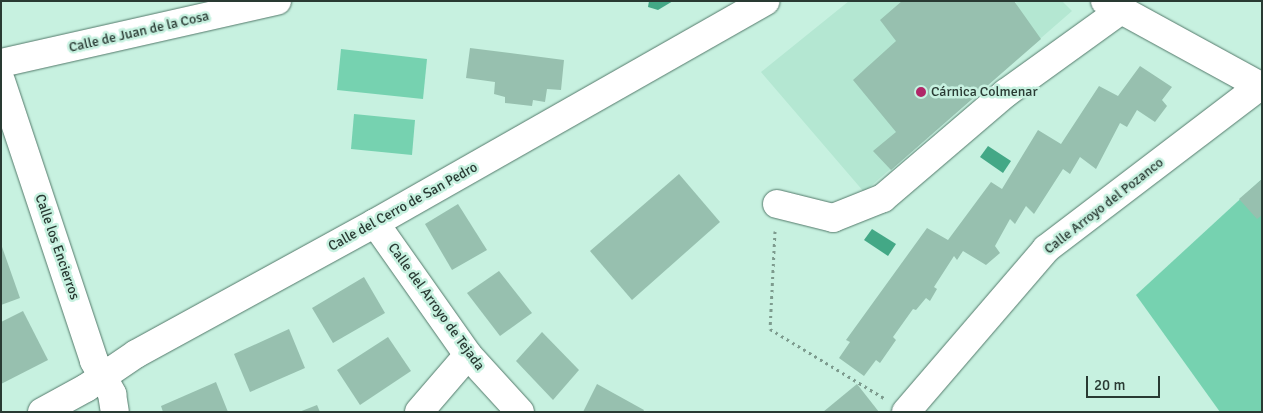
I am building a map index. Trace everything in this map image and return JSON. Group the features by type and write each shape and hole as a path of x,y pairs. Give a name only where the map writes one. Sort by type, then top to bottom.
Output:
{"street":[{"name":"Calle de Juan de la Cosa","path":"1,64 277,1"},
{"name":"Calle del Cerro de San Pedro","path":"42,412 136,354 375,223 765,1"},
{"path":"777,204 833,218 883,198 1113,5 1261,87"},
{"name":"Calle los Encierros","path":"1,81 94,361 112,394 116,412"},
{"name":"Calle Arroyo del Pozanco","path":"897,407 1046,249 1261,87"},
{"name":"Calle del Arroyo de Tejada","path":"375,223 468,354 520,412"},
{"path":"419,412 468,354"}],"path":[{"path":"777,204 770,329 897,407"}],"shaded area":[{"path":"649,1 673,1 658,10 648,7"},
{"path":"849,1 1013,1 1015,3 1018,1 1062,1 1072,11 864,192 761,72"},
{"path":"341,49 427,59 423,99 337,90"},
{"path":"354,114 415,120 412,155 351,149"},
{"path":"988,146 1011,161 1003,173 980,157"},
{"path":"1262,179 1262,412 1220,412 1136,295"},
{"path":"872,229 896,244 888,256 864,240"}],"building":[{"name":"Cárnica Colmenar","path":"902,1 1014,1 1041,39 891,170 873,151 896,132 853,80 896,41 880,20"},
{"path":"470,48 564,60 561,90 547,89 545,102 533,100 532,106 505,103 505,97 494,94 495,82 466,78"},
{"path":"1140,66 1172,87 1162,100 1167,106 1155,122 1137,110 1127,127 1120,123 1096,169 1080,157 1070,174 1063,169 1034,214 1026,206 1015,224 1010,219 995,246 1000,253 986,265 963,251 957,260 954,256 934,287 937,289 930,301 926,298 916,310 913,309 893,337 896,340 880,363 876,360 864,376 839,358 850,342 846,340 927,228 948,240 991,182 1002,189 1038,130 1061,144 1099,86 1118,96"},
{"path":"679,174 720,222 632,300 590,251"},
{"path":"1262,179 1262,215 1257,219 1239,199"},
{"path":"458,204 487,250 452,270 425,224"},
{"path":"1,244 20,298 1,305"},
{"path":"499,271 532,313 500,336 467,293"},
{"path":"364,277 385,313 333,343 312,308"},
{"path":"23,311 48,360 1,384 1,322"},
{"path":"289,329 305,368 250,392 234,354"},
{"path":"542,332 579,370 553,400 516,361"},
{"path":"388,337 411,371 360,405 337,370"},
{"path":"216,382 228,412 163,412 161,406"},
{"path":"597,384 644,410 643,412 583,412"},
{"path":"857,384 879,412 823,412"},
{"path":"317,405 320,412 299,412"}],"place":[{"name":"Cárnica Colmenar","path":"921,92"}]}
